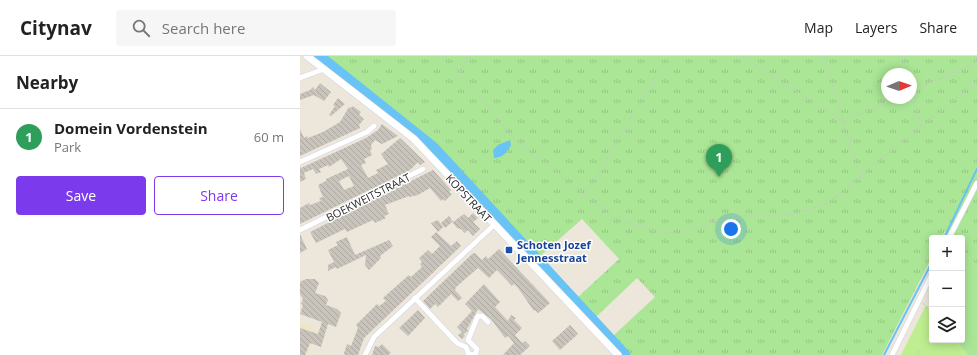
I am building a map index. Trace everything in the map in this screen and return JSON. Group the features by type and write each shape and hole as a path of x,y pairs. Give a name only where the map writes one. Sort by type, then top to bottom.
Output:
{"main road":[{"name":"KOPSTRAAT","path":"307,56 414,139 618,355"}],"street":[{"path":"300,78 324,69"},
{"path":"300,162 367,132 374,126"},
{"name":"BOEKWEITSTRAAT","path":"300,230 423,169"},
{"path":"951,235 977,183"},
{"path":"365,355 374,337 494,225"},
{"path":"892,355 929,280"},
{"path":"415,298 457,343 466,347"},
{"path":"468,340 477,349 476,353 472,355 468,353 466,347 468,340 478,316 482,316 488,322"}],"path":[{"path":"446,56 512,137 586,194 613,217 656,232 681,234 723,218 752,215 789,215 828,202 977,81"},
{"path":"460,74 468,56"},
{"path":"586,194 667,56"},
{"path":"742,56 843,122"},
{"path":"824,56 860,177"},
{"path":"904,56 907,68"},
{"path":"917,89 977,62"},
{"path":"843,122 883,104"},
{"path":"915,104 921,126"},
{"path":"920,299 929,310"},
{"path":"918,350 920,355 922,353"}],"shaded area":[{"path":"300,322 317,329 308,355 300,355"}],"green space":[{"path":"322,56 977,56 977,266 965,253 965,235 948,235 945,231 943,235 929,235 929,263 882,355 631,355 613,336 655,297 637,278 596,317 577,298 619,259 582,219 538,258 421,135"},
{"path":"965,253 977,266 977,355 968,355 958,343 965,343"},
{"path":"926,305 929,308 929,343 958,343 968,355 901,355"}],"water":[{"path":"510,140 511,145 506,152 500,157 494,158 493,150 498,145"}],"building":[{"path":"320,83 331,92 324,101 314,95 300,100 300,94 310,90 313,87 315,90"},
{"path":"338,98 345,104 331,116 329,115"},
{"path":"353,106 361,112 359,115 364,119 359,125 360,128 300,156 300,129 304,138 307,136 308,138 323,132 340,122 349,107 351,108"},
{"path":"382,124 398,136 382,144 375,140 371,145 372,149 370,150 372,155 364,159 366,163 361,165 368,178 378,173 376,170 388,164 381,154 400,138 425,162 420,165 418,162 410,170 300,224 300,208 309,203 310,205 321,201 319,198 323,197 318,185 326,181 326,179 348,169 341,159 329,167 328,165 319,169 321,172 316,174 313,169 304,173 306,179 300,182 300,166 301,168 366,138 378,130","holes":["349,176 354,186 344,190 339,181"]},
{"path":"433,170 451,190 449,192 452,194 445,201 443,199 441,201 430,188 418,195 409,196 385,205 389,214 384,216 386,218 375,223 373,220 347,232 345,229 316,243 310,232"},
{"path":"473,213 478,218 473,222 480,229 473,236 468,230 465,233 461,229 457,228 452,222 445,228 441,223 449,216 453,222 464,214 468,218"},
{"path":"438,220 443,227 438,232 431,223"},
{"path":"436,232 451,246 457,241 461,246 364,338 358,355 345,355 344,353 347,344 351,346 358,328 356,325 377,304 379,306 386,301 383,298 393,289 409,275 411,277 422,267 420,264 422,262 419,258 428,250 432,254 440,246 431,237"},
{"path":"300,234 307,249 300,253"},
{"path":"347,237 355,255 389,240 393,246 380,256 381,258 369,270 365,265 366,255 337,269 336,267 328,271 328,265 334,262 328,250 338,245 336,242"},
{"path":"499,249 550,303 541,311 538,313 535,310 534,311 518,288 514,284 512,286 497,270 489,278 478,268 456,287 455,290 462,298 458,301 451,294 438,307 435,304 430,309 423,301 472,254 475,253 482,260 486,256 488,259"},
{"path":"306,279 315,279 319,283 315,293 325,296 328,300 326,305 337,309 341,313 336,327 328,324 321,347 310,343 305,355 300,355 300,328 318,334 322,322 300,314 303,299 300,294 300,282"},
{"path":"484,284 500,302 495,307 508,321 511,315 516,318 514,320 522,328 515,335 522,343 525,341 530,346 520,355 503,355 514,343 508,336 505,338 491,319 478,309 467,329 468,331 464,334 457,327 472,311 465,304"},
{"path":"418,310 425,318 408,336 399,328"},
{"path":"570,325 578,334 560,350 552,341"},
{"path":"462,332 465,336 462,339 458,335"},
{"path":"382,344 391,353 388,355 372,355 375,346 379,347"}],"waterway":[{"path":"319,56 433,147 625,355"},
{"path":"945,235 977,169"},
{"path":"884,355 929,268"}],"place":[{"name":"Domein Vordenstein","path":"719,177"},
{"name":"Schoten Jozef Jennesstraat","path":"509,250"}]}
